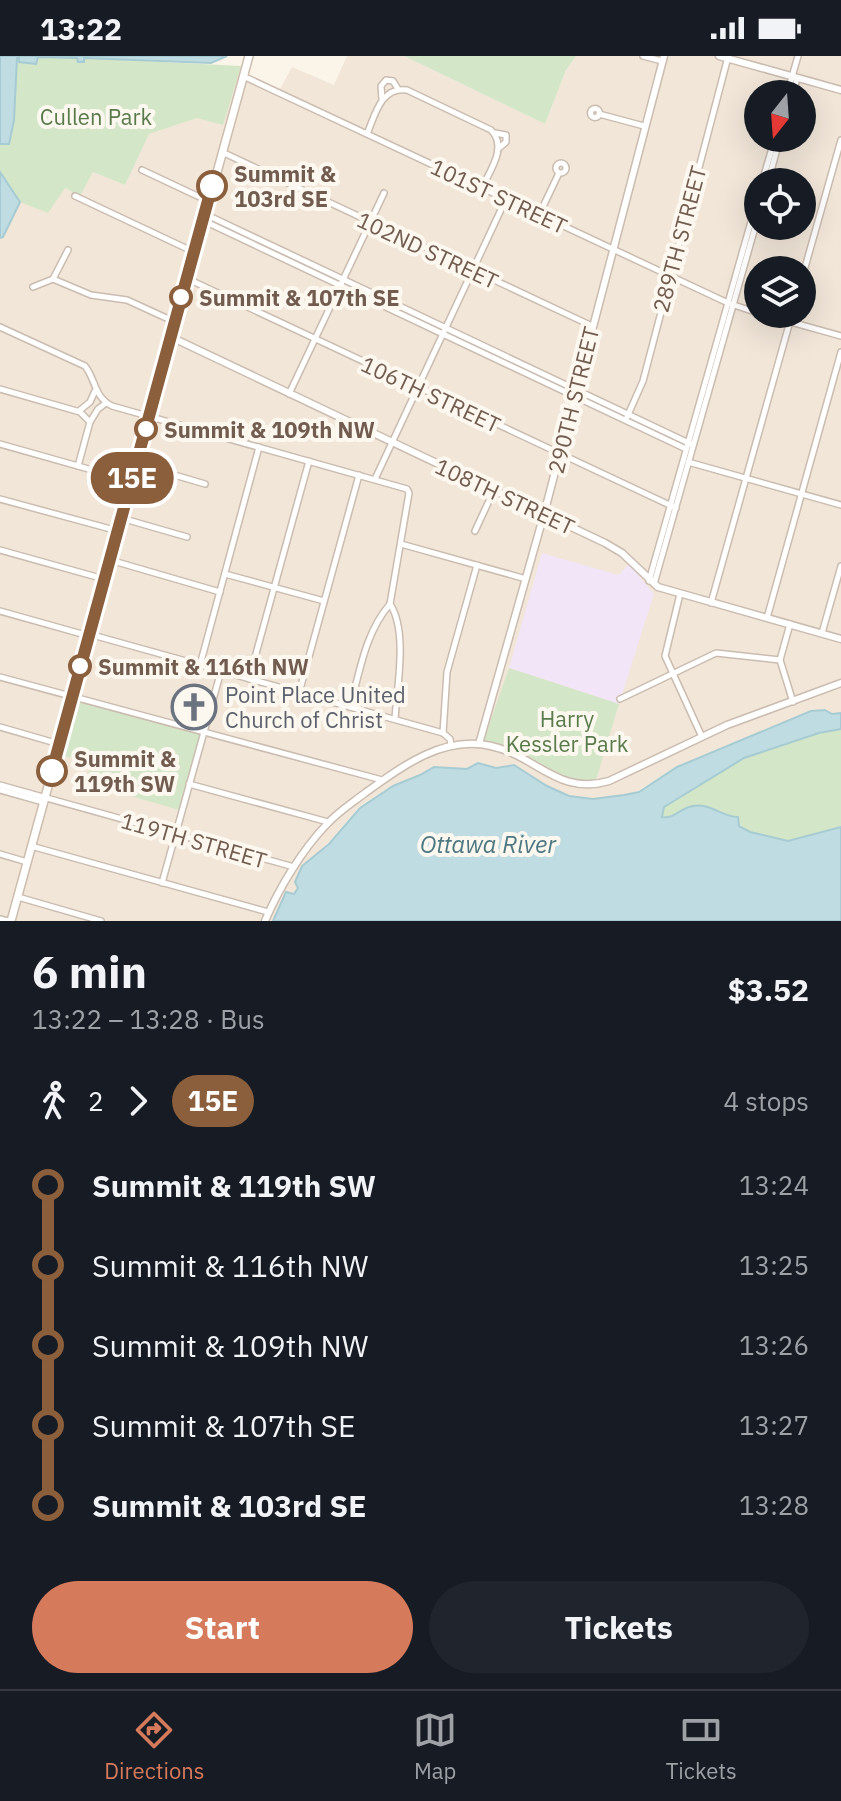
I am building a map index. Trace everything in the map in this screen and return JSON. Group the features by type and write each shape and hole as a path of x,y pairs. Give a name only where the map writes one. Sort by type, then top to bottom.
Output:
{"main road":[{"path":"9,921 249,56"}],"street":[{"path":"643,56 663,59"},
{"path":"719,56 841,90"},
{"path":"794,80 798,56"},
{"name":"289TH STREET","path":"627,417 643,381 728,57"},
{"name":"290TH STREET","path":"479,744 527,579 663,59"},
{"name":"101ST STREET","path":"242,75 744,308"},
{"path":"367,134 382,100 381,86 384,81 393,81 395,90"},
{"path":"382,100 395,90 407,90 495,133 499,145 482,188"},
{"path":"599,114 644,126"},
{"path":"808,256 841,140"},
{"name":"102ND STREET","path":"222,152 592,326"},
{"path":"142,170 208,201"},
{"path":"539,215 559,173"},
{"path":"289,394 384,193"},
{"path":"75,196 194,252"},
{"path":"375,479 506,199"},
{"path":"204,218 689,446"},
{"path":"651,583 749,240"},
{"path":"33,287 53,279 68,250"},
{"path":"53,279 91,295 127,300 175,322"},
{"name":"106TH STREET","path":"186,279 673,507"},
{"path":"0,327 85,366 106,403 404,487 409,493 390,604 370,636 350,707"},
{"path":"711,603 787,328"},
{"name":"101ST STREET","path":"811,328 841,336"},
{"name":"108TH STREET","path":"171,337 616,549 651,583 841,639"},
{"path":"767,618 841,352"},
{"path":"0,389 78,411 90,422"},
{"path":"78,411 90,402 96,390"},
{"path":"78,466 90,422 106,403"},
{"path":"0,444 131,481"},
{"path":"200,665 259,447"},
{"path":"686,460 841,505"},
{"path":"249,679 309,461"},
{"path":"136,464 205,484"},
{"path":"299,693 359,475"},
{"path":"475,531 494,490"},
{"path":"0,499 118,531"},
{"path":"651,583 653,566 673,507"},
{"path":"121,518 187,537"},
{"path":"400,544 527,579"},
{"path":"0,550 104,579"},
{"path":"110,560 220,592"},
{"path":"443,733 447,672 477,565"},
{"path":"639,570 653,566"},
{"path":"822,633 841,566"},
{"path":"224,574 324,601"},
{"path":"680,594 665,647 667,663 702,737"},
{"path":"390,604 398,619 400,634 395,719"},
{"path":"0,611 443,733 450,739 451,745"},
{"path":"790,624 780,660 793,702"},
{"path":"620,699 723,652 780,660"},
{"path":"162,883 221,671"},
{"path":"0,677 383,781"},
{"path":"265,921 295,868 328,822 424,754 451,745 479,744 505,750 565,783 584,786 609,781 702,737 841,683"},
{"path":"0,727 59,744"},
{"path":"189,784 328,822"},
{"name":"119TH STREET","path":"0,787 295,868"},
{"path":"31,846 268,912"},
{"path":"0,854 27,862"},
{"path":"17,897 101,921"},
{"path":"0,919 9,921"}],"shaded area":[{"path":"347,56 404,56 545,124 566,70 576,56 841,56 841,713 832,714 825,709 811,711 677,766 638,791 624,795 593,799 570,796 547,786 514,764 496,767 478,762 466,769 434,766 420,775 392,785 359,807 328,843 302,866 295,882 298,888 294,893 286,892 272,921 0,921 0,238 20,202 65,188 80,195 93,172 125,185 148,134 197,118 239,70 279,91 292,67 334,85"},
{"path":"542,553 618,575 629,564 654,594 619,704 509,668"}],"green space":[{"path":"404,56 576,56 566,70 545,124"},
{"name":"Cullen Park","path":"38,57 78,58 78,62 83,62 84,58 241,66 223,125 197,118 149,134 125,185 93,172 80,196 65,188 48,213 20,202 0,238 0,144 9,144 14,120 16,58 20,62 35,64"},
{"name":"Harry Kessler Park","path":"509,668 619,704 595,783 567,778 520,754 483,742"},
{"path":"75,701 201,733 179,810 86,783 91,763 61,755"},
{"path":"841,729 841,827 789,841 750,832 728,817 692,806 670,818 662,818 664,807 744,758 819,733"}],"water":[{"path":"0,56 227,56 211,63 84,58 84,62 78,62 77,58 38,57 36,64 19,62 17,58 14,120 9,144 0,144"},
{"path":"0,172 20,202 0,238"},
{"name":"Ottawa River","path":"825,710 832,714 841,713 841,729 819,733 744,758 664,807 662,817 693,806 705,806 738,817 739,826 750,832 788,841 841,827 841,921 273,921 286,892 294,894 298,888 295,882 302,866 329,844 360,808 393,786 434,767 467,769 478,763 496,768 514,765 569,796 593,799 624,795 639,792 677,767 811,711"}],"bus line":[{"name":"15E","path":"52,771 212,186"}],"place":[{"name":"Summit & 103rd SE","path":"212,186"},
{"name":"Summit & 107th SE","path":"181,297"},
{"name":"Summit & 109th NW","path":"146,429"},
{"name":"Summit & 116th NW","path":"80,666"},
{"name":"Point Place United Church of Christ","path":"194,707"},
{"name":"Summit & 119th SW","path":"52,771"}]}
